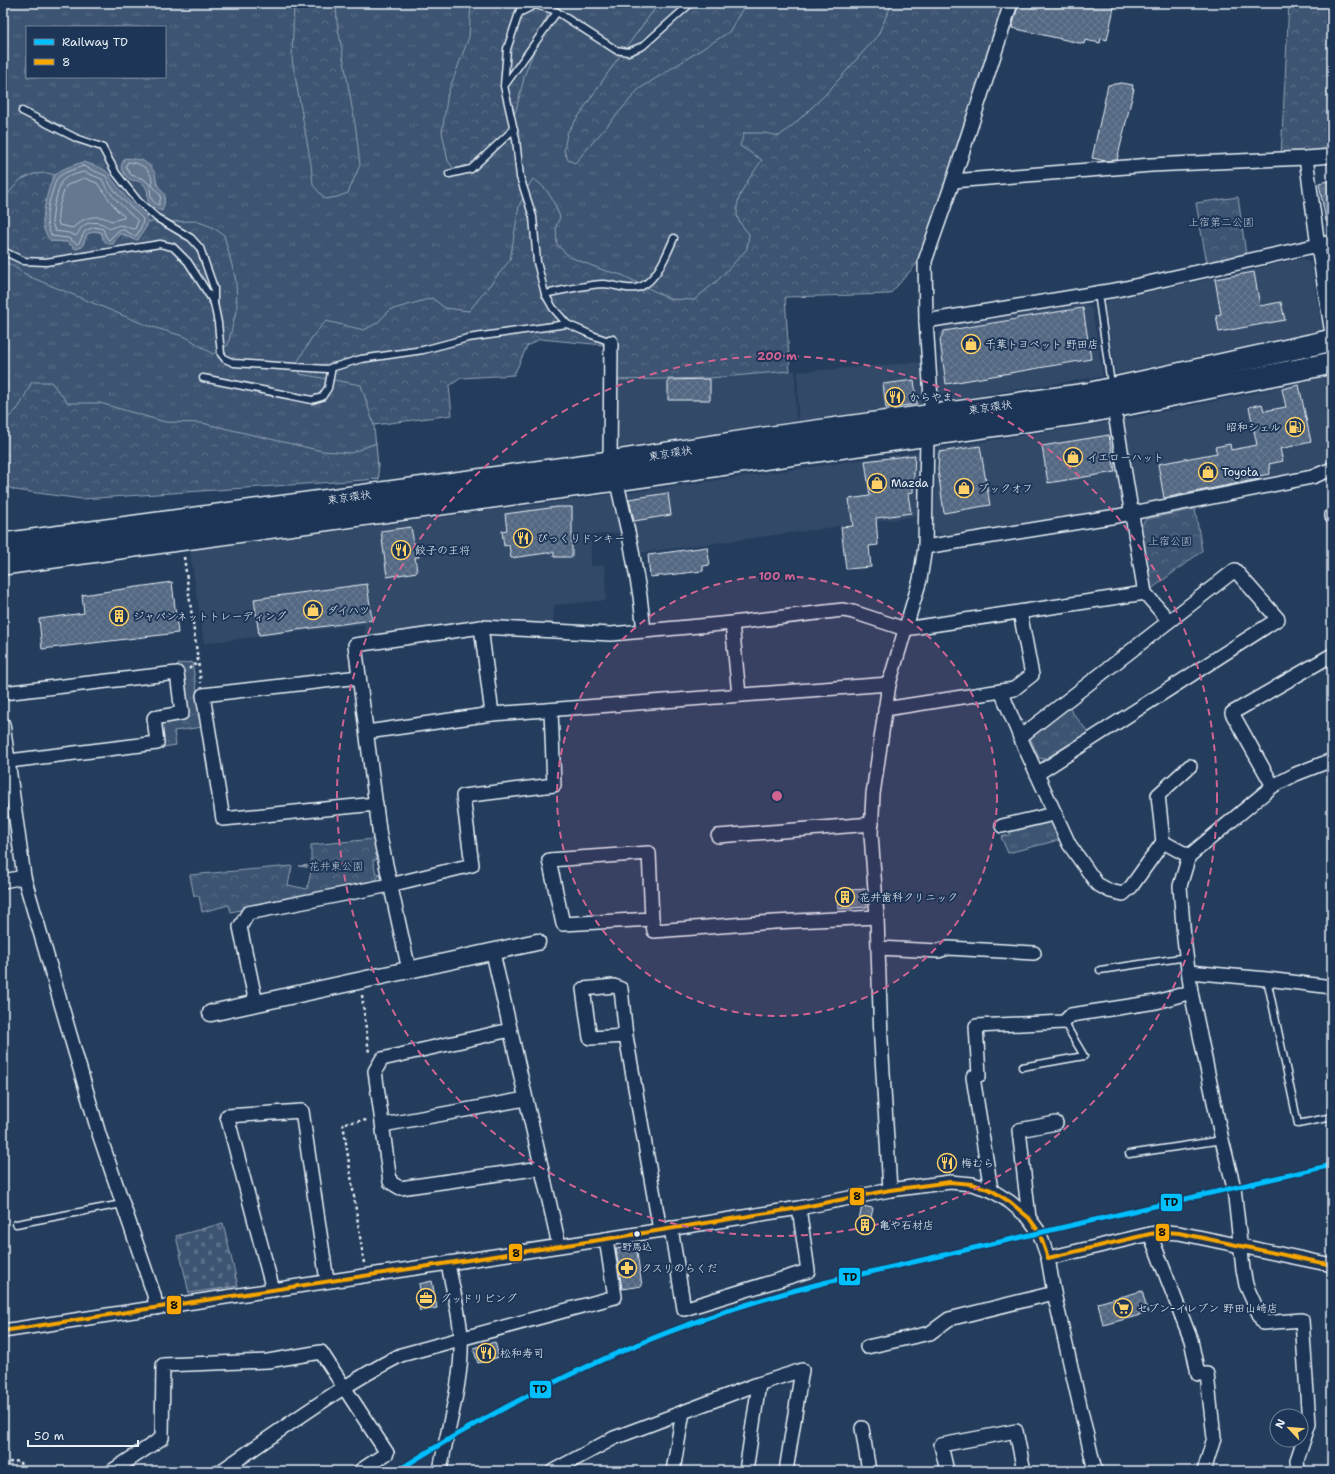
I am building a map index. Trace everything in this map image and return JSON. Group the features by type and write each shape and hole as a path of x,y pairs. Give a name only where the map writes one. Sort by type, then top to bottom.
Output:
{"highway":[{"name":"東京環状","path":"3,564 613,471 765,438 1086,394 1332,340"},
{"name":"東京環状","path":"3,544 613,471 927,436 1114,408 1332,363"}],"street":[{"path":"890,1190 881,1040 877,917 871,834 873,794 889,684 904,629 920,580 925,547 927,436 931,415 931,398 926,321 925,261 953,181 1011,3"},
{"path":"953,181 1151,165 1332,156"},
{"path":"1306,158 1332,334"},
{"path":"926,321 1098,293 1332,242"},
{"path":"611,342 613,471 640,596 644,631"},
{"path":"1114,408 1145,593 1169,622"},
{"path":"925,547 1132,513 1312,477 1332,469"},
{"path":"1020,737 1235,570 1278,619 1037,774"},
{"path":"409,970 383,854 355,644 481,627 611,634 732,623 843,610 904,629 1145,593"},
{"path":"885,709 1014,689 1032,675 1020,612"},
{"path":"732,623 739,695"},
{"path":"481,627 492,714"},
{"path":"1273,786 1232,713 1332,655"},
{"path":"3,694 177,673 182,713 154,718 157,743 9,762"},
{"path":"359,677 203,695 223,819 376,804"},
{"path":"367,732 492,714 889,684"},
{"path":"1001,691 1054,814 1069,844 1097,884 1110,891 1123,894 1131,887 1162,842 1158,794 1190,766"},
{"path":"256,1003 240,927 248,913 390,884 472,865 463,796 554,785 551,710"},
{"path":"3,724 24,877 81,1075 122,1204 154,1295 156,1308"},
{"path":"1298,1471 1297,1460 1309,1424 1302,1320 1263,1323 1246,1285 1234,1188 1222,1140 1191,992 1180,886 1189,856 1273,786 1296,774 1332,760"},
{"path":"1002,826 1054,814"},
{"path":"718,836 872,824"},
{"path":"1162,842 1189,856"},
{"path":"652,919 563,924 549,860 649,853 652,919 654,931 774,922 877,917"},
{"path":"3,882 24,877"},
{"path":"211,1013 537,942"},
{"path":"878,948 938,951 948,948 1034,952"},
{"path":"493,952 525,1100 559,1245"},
{"path":"1189,972 1267,978 1332,987"},
{"path":"626,1036 590,1038 583,989 614,986 621,989 626,1036 684,1308 808,1271 799,1208"},
{"path":"991,1190 973,1077 979,1075 976,1026 1064,1022 1071,1015 1156,1002 1191,992"},
{"path":"510,1030 382,1059 375,1071 390,1182 400,1188 541,1168"},
{"path":"382,1121 525,1100"},
{"path":"273,1290 227,1116 302,1111 327,1281"},
{"path":"1029,1218 1019,1130 1056,1123"},
{"path":"3,1331 606,1239 799,1208 890,1190 950,1182 972,1184 991,1190 1010,1202 1029,1218 1040,1232 1048,1258 1054,1293 1095,1471"},
{"path":"1048,1258 1150,1234 1165,1232 1179,1233 1332,1265"},
{"path":"1150,1234 1191,1340 1198,1374 1207,1374 1214,1438 1204,1471"},
{"path":"221,1471 344,1388 401,1355 461,1340 614,1297 606,1239"},
{"path":"444,1470 442,1453 458,1379 461,1340 448,1263"},
{"path":"867,1347 930,1333 949,1320 1054,1293"},
{"path":"112,1471 162,1438 163,1365 268,1360 321,1352 387,1453 360,1471"},
{"path":"553,1471 614,1438 759,1384 802,1370 786,1471"},
{"path":"746,1471 759,1384"},
{"path":"673,1471 683,1412"},
{"path":"862,1428 869,1471"},
{"path":"947,1471 941,1445 1016,1431 1024,1471"}],"lane":[{"path":"522,3 507,49 504,86 514,129 520,177 532,217 536,262 545,294 553,308 567,324 611,342"},
{"path":"519,13 535,5 557,12 616,50 628,52 643,46 691,3"},
{"path":"504,86 557,12"},
{"path":"22,111 78,139 102,147 116,173 138,201 157,218 191,238 200,248 214,288 214,303 218,323 221,354 225,359 234,363 327,369 361,359 423,350 468,338 567,324"},
{"path":"449,174 472,169 514,129"},
{"path":"545,294 603,284 636,288 643,286 653,277 668,253 674,238"},
{"path":"3,251 24,261 46,262 160,244 173,247 188,262 214,303"},
{"path":"1098,293 1110,377"},
{"path":"203,378 312,400 322,396 328,388 332,367"},
{"path":"1100,970 1187,957"},
{"path":"1267,978 1298,1124 1332,1117"},
{"path":"1022,1067 1084,1056 1064,1022"},
{"path":"1129,1154 1222,1140"},
{"path":"16,1224 122,1204"}],"path":[{"path":"183,552 203,695"},
{"path":"193,665 198,664"},
{"path":"362,994 369,1054 375,1071"},
{"path":"366,1275 343,1123 382,1121"},
{"path":"3,1463 20,1462 21,1471"}],"shaded area":[{"path":"1302,258 1311,264 1322,330 1116,374 1105,306 1110,299 1206,280"},
{"path":"1085,304 1092,309 1103,376 943,401 939,397 939,334 946,326"},
{"path":"922,362 924,400 921,405 798,423 798,372"},
{"path":"795,371 796,423 612,448 613,380 710,378"},
{"path":"1329,376 1332,395 1332,461 1316,468 1144,504 1136,499 1122,420"},
{"path":"1109,422 1123,500 1118,508 942,536 934,529 937,449"},
{"path":"919,452 917,516 638,553 625,493"},
{"path":"616,494 624,532 591,535 591,566 605,565 606,600 554,605 553,626 366,638 364,624 204,643 190,551"}],"green space":[{"path":"3,3 1004,3 944,184 609,348 569,327 370,384 379,479 24,487 3,480"},
{"path":"294,3 336,3 337,22 356,130 360,165 348,193 337,197 325,199 313,185 311,164 292,59"},
{"path":"471,3 552,3 525,74 516,110 506,133 471,167 454,169 448,161 442,132 448,93 469,37"},
{"path":"659,3 746,3 729,32 639,89 575,163 568,160 564,151 567,133 614,64"},
{"path":"892,3 1004,3 920,260 890,294 785,297 790,371 710,378 613,380 615,346 540,339 527,346 514,375 461,378 449,386 452,415 374,425 361,385 300,374 297,363 312,337 326,321 364,330 377,323 390,310 432,298 445,308 469,311 510,260 519,206 533,179 543,186 550,195 560,217 556,226 557,245 570,257 603,270 622,275 670,299 694,300 718,280 747,249 749,234 738,219 738,203 744,188 762,160 740,146 744,133 765,133 779,136 792,126 826,94 878,35"},
{"path":"1289,3 1332,3 1328,151 1281,155"},
{"path":"47,173 55,175 52,179 51,241 67,242 76,249 82,247 87,234 95,231 117,237 119,234 122,234 134,240 146,227 148,222 196,221 212,227 224,235 236,281 237,307 228,345 213,354 186,337 146,325 28,276 5,261 3,254 3,205 8,194 20,180 33,174"},
{"name":"上宿第二公園","path":"1238,197 1246,255 1207,264 1196,203"},
{"path":"32,382 51,382 68,403 100,403 165,422 202,423 322,451 351,453 376,443 379,479 82,499 15,490 3,485 3,418 7,419 19,407"},
{"name":"上宿公園","path":"1195,509 1202,551 1150,590 1141,526 1146,519"},
{"path":"192,662 203,727 174,731 176,745 164,747 160,726 164,720 187,717 178,664"},
{"path":"1068,707 1088,732 1045,759 1039,758 1031,740 1032,734"},
{"path":"1048,821 1054,824 1059,840 1008,853 1001,837 1009,835 1013,829"},
{"name":"花井東公園","path":"374,839 378,859 373,861 376,874 381,873 376,880 231,912 229,905 202,912 199,896 194,896 190,875 292,866 288,885 307,889 312,868 299,866 311,865 311,845"},
{"path":"223,1223 238,1286 189,1293 176,1236"}],"water":[{"path":"124,159 142,160 150,166 155,173 157,184 165,195 162,211 151,205 146,189 141,182 130,179 124,173 121,167"},
{"path":"83,162 104,169 129,201 147,217 148,222 138,240 119,234 113,244 107,244 103,239 101,232 95,231 87,234 82,247 76,249 67,242 51,241 48,237 44,228 43,220 46,198 50,184 55,175 61,170"}],"building":[{"path":"1019,3 1115,3 1107,40 1101,38 1100,43 1085,40 1084,44 1012,28"},
{"path":"1122,83 1133,85 1132,89 1134,89 1117,160 1106,161 1092,158 1108,85"},
{"path":"1332,180 1332,221 1326,221 1319,183"},
{"path":"1254,272 1260,306 1281,302 1285,320 1219,332 1216,315 1221,314 1215,279"},
{"name":"千葉トヨペット 野田店","path":"1083,308 1091,359 946,384 940,340 944,331"},
{"path":"710,379 710,400 668,400 668,380"},
{"path":"914,380 917,404 886,408 883,384"},
{"path":"1299,385 1311,442 1280,449 1283,461 1269,464 1270,474 1258,476 1259,479 1164,498 1158,464 1217,453 1215,447 1230,444 1231,450 1257,445 1249,407 1262,404 1264,411 1286,407 1282,389"},
{"path":"1109,435 1115,472 1048,483 1042,446"},
{"name":"ブックオフ","path":"980,446 990,505 944,513 938,470 939,452"},
{"path":"915,455 913,492 908,494 911,513 876,518 878,545 869,546 871,567 846,569 841,527 853,526 849,499 870,496 865,461"},
{"path":"668,493 671,515 634,521 629,499"},
{"path":"557,507 572,507 572,557 554,557 554,552 511,558 509,545 504,546 502,531 507,530 505,514"},
{"name":"餃子の王将","path":"411,527 414,544 417,544 419,557 415,557 417,572 387,577 381,531"},
{"path":"707,547 710,565 703,566 703,571 650,577 648,555"},
{"name":"ジャパンネットトレーディング","path":"172,582 178,633 42,649 39,619 84,613 82,595"},
{"name":"ダイハツ","path":"367,584 372,620 259,635 254,599"},
{"name":"花井歯科クリニック","path":"865,889 867,907 838,909 837,891"},
{"name":"亀や石材店","path":"862,1206 873,1208 871,1218 873,1219 870,1233 857,1230"},
{"name":"クスリのらくだ","path":"636,1246 642,1286 622,1289 616,1249"},
{"name":"グッドリビング","path":"432,1281 437,1308 420,1311 417,1296 421,1295 419,1284"},
{"name":"セブン-イレブン 野田山崎店","path":"1142,1291 1148,1313 1103,1325 1098,1303"},
{"name":"松和寿司","path":"495,1342 499,1357 478,1363 473,1348"}],"rail line":[{"name":"TD","path":"397,1471 447,1440 549,1385 656,1337 710,1317 823,1283 1332,1165"}],"transit line":[{"name":"8","path":"3,1331 606,1239 799,1208 890,1190 950,1182 972,1184 991,1190 1010,1202 1029,1218 1039,1232 1048,1258 1150,1234 1165,1232 1179,1233 1332,1265"}],"place":[{"name":"千葉トヨペット 野田店","path":"971,344"},
{"name":"からやま","path":"895,397"},
{"name":"昭和シェル","path":"1295,427"},
{"name":"イエローハット","path":"1073,457"},
{"name":"Toyota","path":"1208,472"},
{"name":"Mazda","path":"877,483"},
{"name":"ブックオフ","path":"964,488"},
{"name":"びっくりドンキー","path":"523,538"},
{"name":"餃子の王将","path":"401,550"},
{"name":"ダイハツ","path":"313,610"},
{"name":"ジャパンネットトレーディング","path":"119,616"},
{"name":"花井歯科クリニック","path":"845,897"},
{"name":"梅むら","path":"947,1163"},
{"name":"亀や石材店","path":"865,1225"},
{"name":"野馬込","path":"637,1234"},
{"name":"クスリのらくだ","path":"627,1268"},
{"name":"グッドリビング","path":"426,1298"},
{"name":"セブン-イレブン 野田山崎店","path":"1123,1308"},
{"name":"松和寿司","path":"486,1353"}]}
